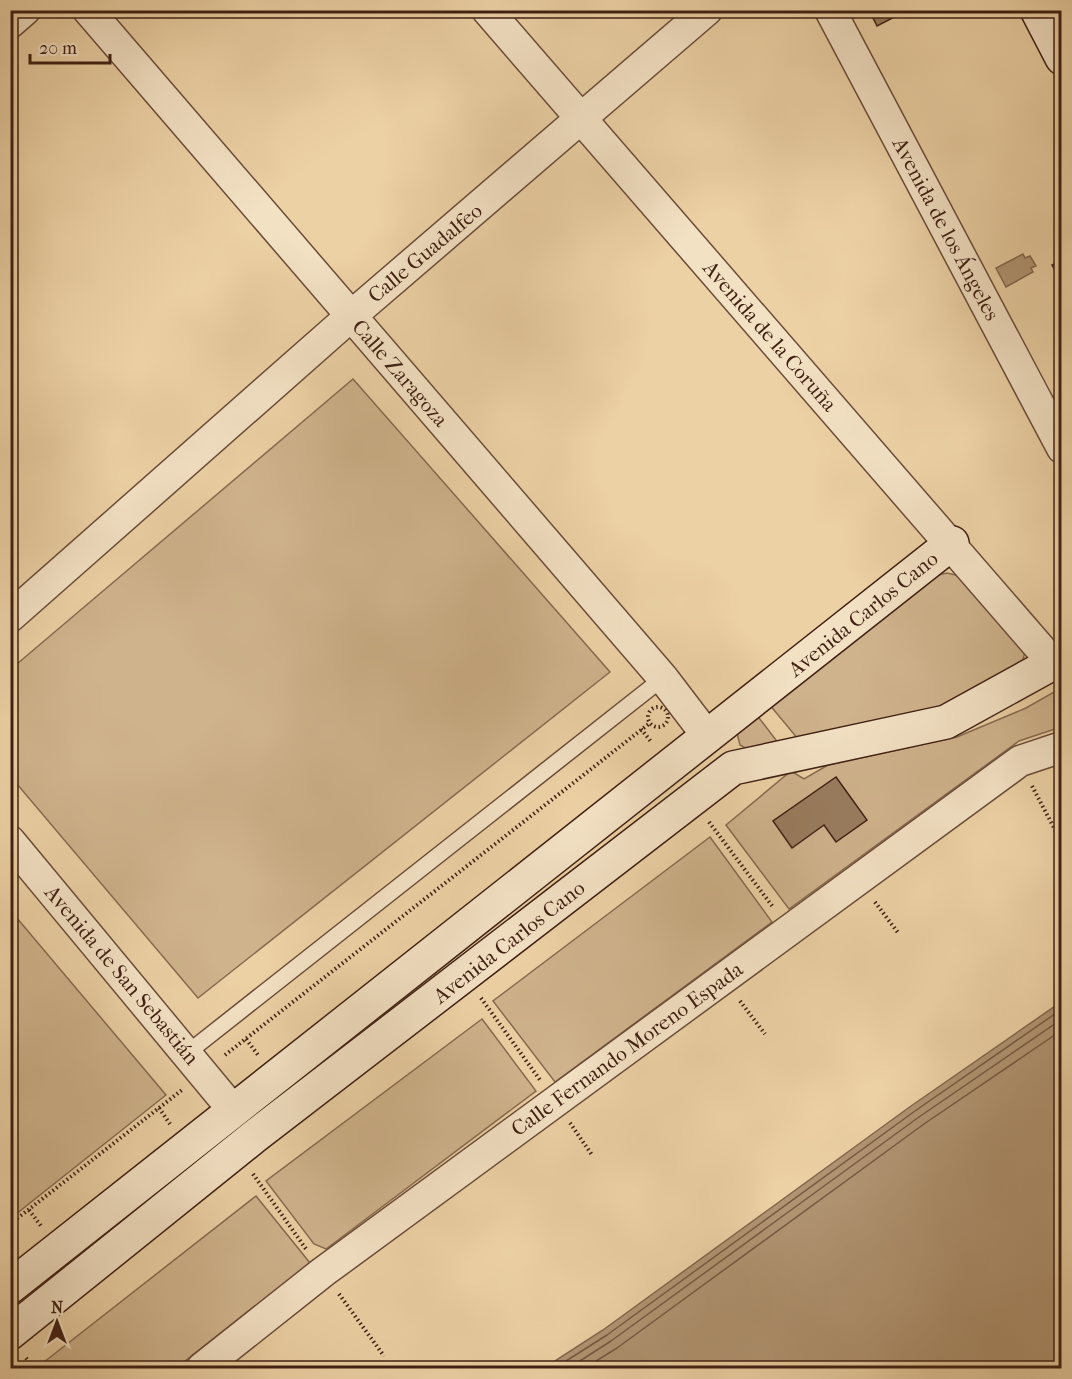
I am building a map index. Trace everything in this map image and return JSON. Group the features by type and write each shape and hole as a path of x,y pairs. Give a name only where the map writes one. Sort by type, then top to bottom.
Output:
{"street":[{"path":"10,23 25,10"},
{"name":"Calle Zaragoza","path":"88,10 663,678 708,737"},
{"name":"Avenida de la Coruña","path":"487,10 952,543 1057,660"},
{"name":"Calle Guadalfeo","path":"10,617 351,316 706,10"},
{"name":"Avenida de los Ángeles","path":"830,10 1062,448"},
{"path":"1036,10 1062,58"},
{"name":"Avenida Carlos Cano","path":"11,1286 670,768 952,543"},
{"name":"Avenida Carlos Cano","path":"10,1333 255,1136 733,768 946,722 1057,660"},
{"name":"Calle Fernando Moreno Espada","path":"202,1368 323,1272 1020,761 1062,747"},
{"name":"Avenida de San Sebastián","path":"10,841 233,1110"}],"lane":[{"path":"195,1063 663,678"}],"path":[{"path":"10,1224 195,1063 650,723"},
{"path":"641,729 670,768"},
{"path":"1020,761 1062,843"},
{"path":"692,798 789,929"},
{"path":"465,976 592,1155"}],"shaded area":[{"path":"353,379 610,672 198,998 11,777 11,669"},
{"path":"947,573 964,577 1025,652 1022,663 955,701 798,739 769,704 938,575"},
{"path":"1061,688 1061,727 1019,741 789,909 726,825 791,771 804,779 828,765 957,737 1026,708"},
{"path":"756,714 779,744 747,749 740,745 737,733"},
{"path":"710,837 772,922 555,1082 493,1001"},
{"path":"11,911 166,1095 10,1218"},
{"path":"482,1019 536,1091 326,1249 314,1244 266,1181"},
{"path":"256,1196 310,1263 176,1368 49,1368 44,1362"}],"water":[{"path":"1023,254 1025,258 1030,256 1036,266 1031,268 1033,272 1006,287 996,268"},
{"path":"1061,1002 1061,1368 544,1368 603,1330 911,1106"}],"building":[{"path":"869,10 908,10 877,26"},
{"path":"1062,260 1062,283 1052,265"},
{"path":"1062,393 1062,410 1054,397"},
{"path":"836,777 867,820 836,842 824,825 792,848 773,821"}]}
